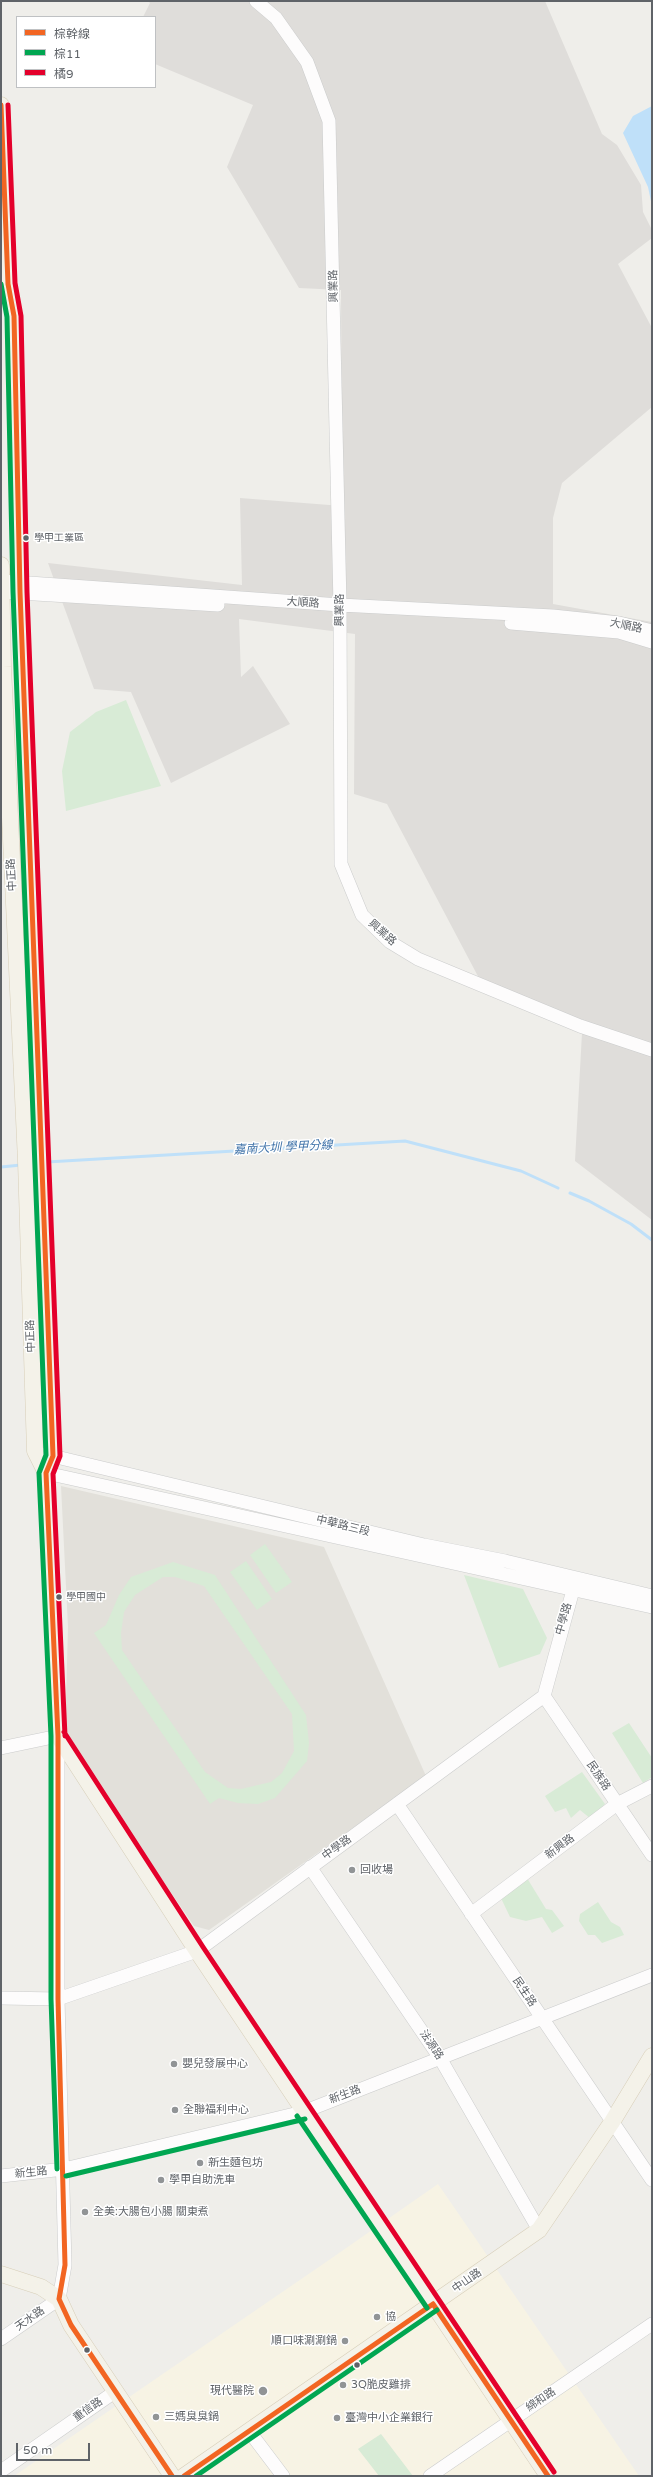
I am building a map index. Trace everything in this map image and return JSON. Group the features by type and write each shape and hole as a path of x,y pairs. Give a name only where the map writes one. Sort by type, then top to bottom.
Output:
{"main road":[{"name":"中正路","path":"1,105 8,284 14,316 9,443 20,587 41,1155 31,1170 35,1451"},
{"name":"中正路","path":"1,565 3,675 31,1170 53,1456"},
{"path":"35,1451 46,1473 58,1736 303,2112 548,2476"},
{"path":"46,1473 53,1456"},
{"name":"中山路","path":"184,2476 539,2230 612,2122 652,2056"},
{"path":"1,2274 41,2286 59,2299 71,2325 172,2476"}],"street":[{"name":"興業路","path":"256,1 276,18 307,62 329,121 340,609 341,864 362,914 390,942 418,959 580,1026 652,1050"},
{"name":"大順路","path":"2,587 340,609 552,625 619,632 652,642"},
{"name":"大順路","path":"340,609 553,616 619,623 652,632"},
{"name":"中華路三段","path":"35,1451 424,1545 505,1561 652,1607"},
{"name":"中華路三段","path":"46,1473 575,1584 652,1596"},
{"name":"中學路","path":"1,1998 58,1998 197,1951 544,1696 575,1584"},
{"name":"民族路","path":"544,1696 652,1855"},
{"path":"1,1748 58,1736 58,1998 64,2169 65,2266 59,2299"},
{"name":"新興路","path":"471,1914 617,1804 652,1786"},
{"name":"民生路","path":"397,1804 652,2180"},
{"name":"法源路","path":"310,1867 440,2058 539,2230"},
{"name":"新生路","path":"1,2176 64,2169 303,2112 652,1975"},
{"name":"天水路","path":"1,2339 59,2299"},
{"name":"綿和路","path":"430,2476 652,2324"},
{"name":"重信路","path":"1,2471 116,2391"},
{"path":"248,2431 282,2476"}],"shaded area":[{"path":"148,1 545,1 602,134 617,145 641,185 643,212 652,230 652,238 618,264 652,328 652,407 562,483 553,518 553,604 652,622 652,1220 575,1161 582,1033 481,982 387,804 354,794 355,634 239,619 241,677 253,666 290,724 171,783 131,692 94,689 48,563 242,585 240,498 342,506 341,290 299,288 227,167 253,105 156,64 156,16 144,16 150,3"},
{"name":"學甲國中","path":"61,1486 324,1547 426,1776 209,1930 194,1926 65,1738 68,1627"},
{"path":"438,2184 639,2476 14,2476 329,2260"}],"green space":[{"path":"126,700 161,786 66,811 62,771 70,732 96,712"},
{"path":"265,1544 292,1582 276,1593 250,1555"},
{"path":"246,1561 272,1599 257,1610 230,1572"},
{"path":"173,1562 215,1575 306,1715 309,1743 307,1761 275,1798 258,1804 238,1803 219,1798 210,1804 94,1633 106,1625 119,1595 131,1577","holes":["163,1577 175,1577 204,1586 292,1714 294,1751 282,1773 271,1782 241,1789 228,1788 205,1772 122,1650 121,1633 124,1612 135,1595"]},
{"path":"464,1575 523,1589 547,1638 540,1654 499,1668"},
{"path":"629,1723 652,1758 652,1777 643,1783 612,1733"},
{"path":"582,1772 605,1804 591,1819 580,1810 571,1818 566,1808 555,1812 545,1796"},
{"path":"527,1878 546,1909 552,1910 564,1926 552,1933 542,1917 526,1921 510,1917 500,1896"},
{"path":"598,1902 611,1922 620,1927 624,1935 602,1943 595,1935 588,1935 579,1921 580,1914"},
{"path":"381,2434 413,2476 379,2476 358,2449"}],"water":[{"path":"652,106 652,206 648,187 623,133 633,116"}],"waterway":[{"name":"嘉南大圳 學甲分線","path":"47,1162 405,1141 521,1171 558,1188"},
{"name":"嘉南大圳 學甲分線","path":"1,1167 21,1165"},
{"name":"嘉南大圳 學甲分線","path":"570,1193 589,1201 631,1224 652,1240"}],"transit line":[{"name":"棕幹線","path":"1,105 8,284 14,316 20,592 53,1456 46,1473 58,1736 58,1999 65,2265 59,2299 71,2325 172,2476"},
{"name":"橘9","path":"8,105 15,283 21,316 27,592 60,1456 53,1474 65,1736"},
{"name":"棕11","path":"1,284 7,317 13,592 46,1455 39,1473 51,1736 51,1999 57,2169"},
{"name":"橘9","path":"64,1732 203,1947 554,2472"},
{"name":"棕11","path":"297,2116 427,2308"},
{"name":"棕11","path":"66,2176 305,2119"},
{"name":"棕幹線","path":"433,2304 548,2476"},
{"name":"棕幹線","path":"184,2476 433,2304"},
{"name":"棕11","path":"196,2476 437,2310"}],"place":[{"name":"學甲工業區","path":"26,538"},
{"name":"學甲國中","path":"59,1597"},
{"name":"回收場","path":"352,1870"},
{"name":"嬰兒發展中心","path":"174,2064"},
{"name":"全聯福利中心","path":"175,2110"},
{"name":"新生麵包坊","path":"200,2163"},
{"name":"學甲自助洗車","path":"161,2180"},
{"name":"全美:大腸包小腸 關東煮","path":"85,2212"},
{"name":"協","path":"377,2317"},
{"name":"順口味涮涮鍋","path":"345,2341"},
{"name":"3Q脆皮雞排","path":"343,2385"},
{"name":"現代醫院","path":"263,2391"},
{"name":"三媽臭臭鍋","path":"156,2417"},
{"name":"臺灣中小企業銀行","path":"337,2418"}]}
